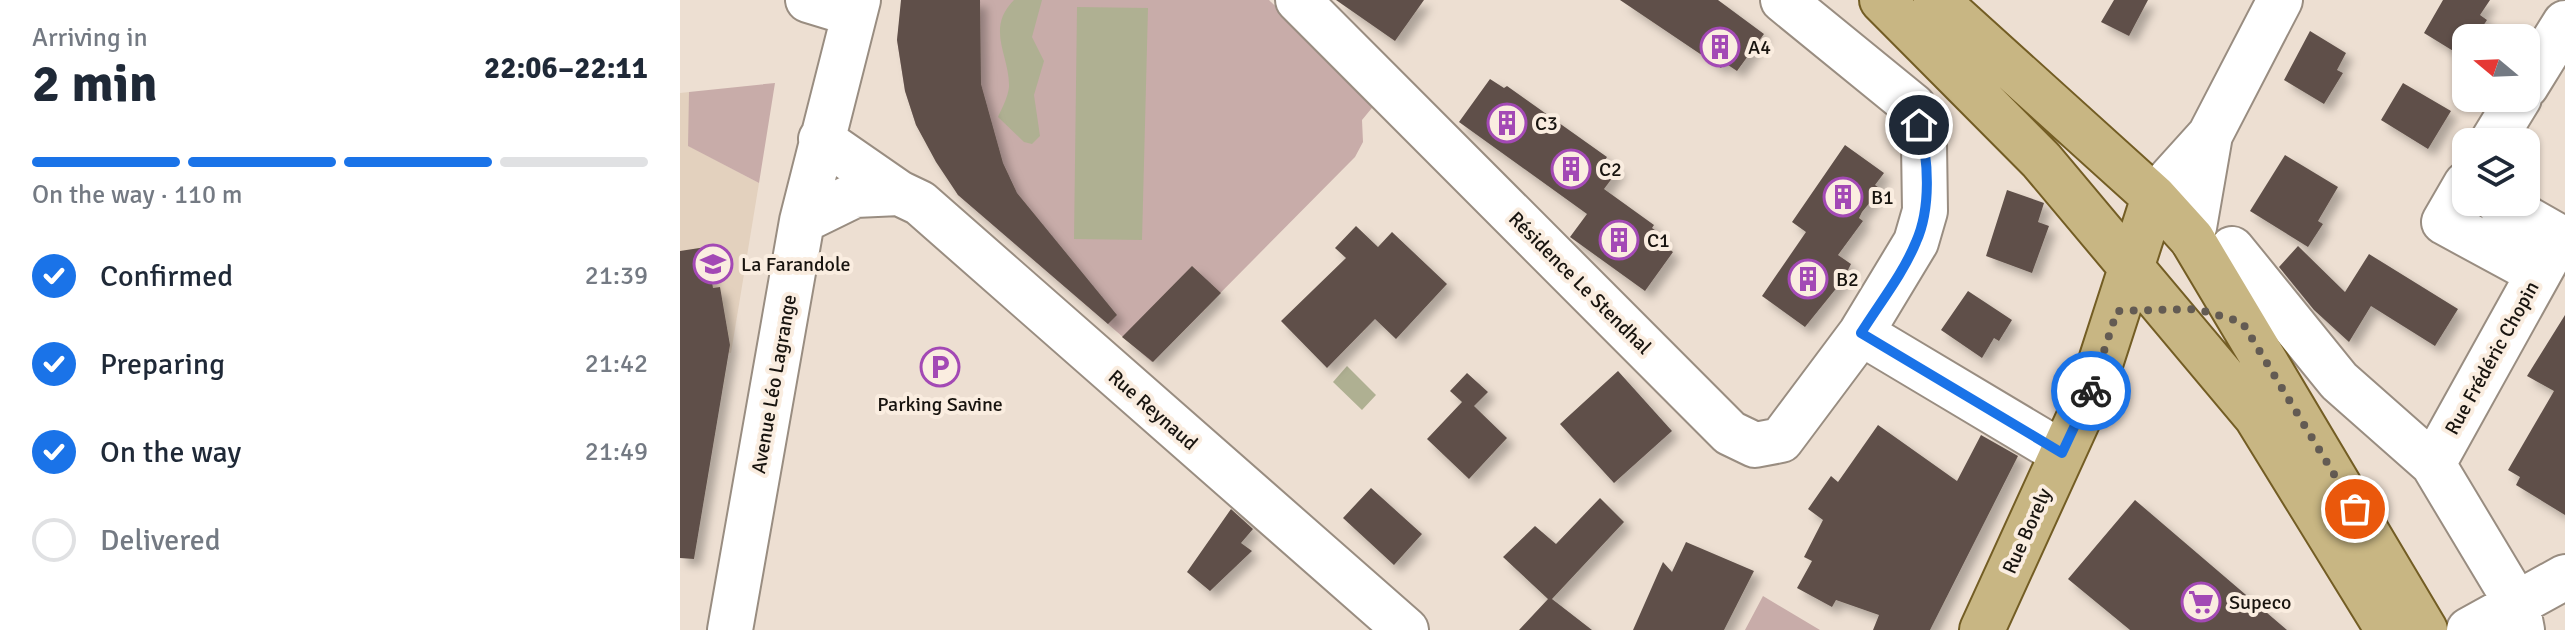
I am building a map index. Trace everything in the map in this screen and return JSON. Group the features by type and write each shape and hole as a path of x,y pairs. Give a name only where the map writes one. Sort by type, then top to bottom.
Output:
{"main road":[{"path":"1882,0 2059,182 2256,416 2388,630"},
{"path":"1936,0 2154,197 2212,244 2242,322 2425,630"},
{"path":"2059,182 2100,193 2154,197"},
{"name":"Rue Borely","path":"1982,630 2092,389 2154,197"},
{"path":"2166,309 2212,244"},
{"name":"Rue Borely","path":"2092,389 2166,309"},
{"path":"2117,311 2197,309 2242,322"}],"street":[{"path":"808,0 856,7"},
{"name":"Résidence Le Stendhal","path":"1298,0 1730,433 1755,445 1781,440 1861,333 1916,242 1925,211 1924,144 1913,106 1783,0"},
{"path":"2154,197 2210,135 2277,1"},
{"name":"Avenue Léo Lagrange","path":"730,630 802,221 856,7"},
{"path":"2540,63 2565,23"},
{"path":"2210,135 2200,196 2212,244 2339,381 2439,453 2520,617"},
{"name":"Rue Reynaud","path":"821,139 899,193 920,203 1406,630"},
{"path":"802,221 855,195 899,193"},
{"path":"2154,197 2200,196"},
{"name":"Rue Frédéric Chopin","path":"2452,208 2444,222 2538,273"},
{"name":"Rue Frédéric Chopin","path":"2439,453 2559,237 2522,216"},
{"path":"1861,333 2062,453"},
{"path":"2469,630 2520,617 2565,577"}],"shaded area":[{"path":"902,0 1269,0 1376,103 1362,120 1363,142 1355,157 1152,362 958,195 916,125 905,91 897,40"},
{"path":"1014,0 1042,0 1032,37 1044,61 1034,95 1040,136 1032,144 1024,142 998,117 1009,87 1001,42 1001,21"},
{"path":"1077,7 1148,8 1142,240 1074,239"},
{"path":"775,83 759,183 688,146 689,92"},
{"name":"La Farandole","path":"689,92 689,146 759,183 731,353 680,345 680,93"},
{"path":"1347,366 1376,395 1362,410 1333,382"},
{"path":"1763,596 1820,630 1745,630"}],"building":[{"path":"901,0 980,0 981,84 1003,163 1017,193 1117,315 1108,324 958,195 936,162 916,125 905,91 897,40"},
{"path":"1336,0 1424,0 1395,41"},
{"name":"A4","path":"1620,0 1718,0 1764,34 1737,71 1725,63 1721,68"},
{"path":"2114,0 2148,0 2129,36 2101,22"},
{"path":"2443,0 2490,0 2480,15 2487,20 2484,24 2452,24 2452,50 2424,33"},
{"path":"2310,31 2346,53 2337,70 2343,73 2324,104 2284,80"},
{"path":"1490,79 1504,88 1507,86 1607,157 1605,160 1619,169 1604,189 1654,225 1652,228 1665,237 1661,243 1673,252 1645,291 1570,237 1587,214 1459,122"},
{"path":"2403,83 2451,111 2428,149 2381,120"},
{"path":"1845,145 1884,173 1875,185 1881,189 1862,212 1859,218 1863,221 1838,255 1851,264 1843,280 1805,327 1762,296 1806,232 1792,222"},
{"path":"2285,155 2338,187 2318,221 2323,224 2308,247 2250,211"},
{"path":"2007,190 2044,203 2038,222 2049,226 2032,273 1986,256"},
{"path":"1356,226 1378,247 1392,232 1447,284 1396,339 1375,319 1327,368 1281,321 1346,258 1335,248"},
{"path":"2298,246 2345,292 2369,254 2458,309 2435,346 2371,306 2349,342 2314,310 2279,267"},
{"path":"706,247 713,288 720,287 730,345 694,559 680,558 680,251"},
{"path":"1192,266 1221,293 1153,362 1122,337"},
{"path":"1968,291 2012,320 1999,341 1994,338 1982,358 1941,330"},
{"path":"2565,315 2565,515 2516,485 2520,477 2508,470 2554,391 2527,376"},
{"path":"1618,371 1672,431 1614,483 1560,424"},
{"path":"1467,373 1488,392 1474,406 1507,438 1469,479 1427,439 1462,402 1450,391"},
{"path":"1878,425 1957,481 1981,435 2018,456 1930,630 1873,630 1879,615 1836,600 1832,607 1797,588 1812,561 1804,557 1823,520 1808,509 1831,476 1838,482"},
{"path":"1371,488 1422,534 1394,565 1343,518"},
{"path":"1600,498 1624,522 1552,599 1592,630 1519,630 1548,599 1503,557 1535,526 1556,544"},
{"path":"2135,500 2287,630 2130,630 2068,579"},
{"path":"1231,509 1253,529 1241,543 1252,551 1210,591 1187,572"},
{"path":"1686,542 1754,571 1724,630 1633,630 1663,562 1672,572"}],"way so far":[{"path":"2091,391 2117,311 2197,309 2242,322 2355,509"}],"place":[{"name":"A4","path":"1720,47"},
{"name":"C3","path":"1507,123"},
{"name":"C2","path":"1571,169"},
{"name":"B1","path":"1843,197"},
{"name":"C1","path":"1619,240"},
{"name":"La Farandole","path":"713,264"},
{"name":"B2","path":"1808,279"},
{"name":"Parking Savine","path":"940,367"},
{"name":"Supeco","path":"2201,602"}],"route":[{"path":"1919,125 1924,144 1925,211 1916,242 1861,333 2062,453 2091,391"}]}
